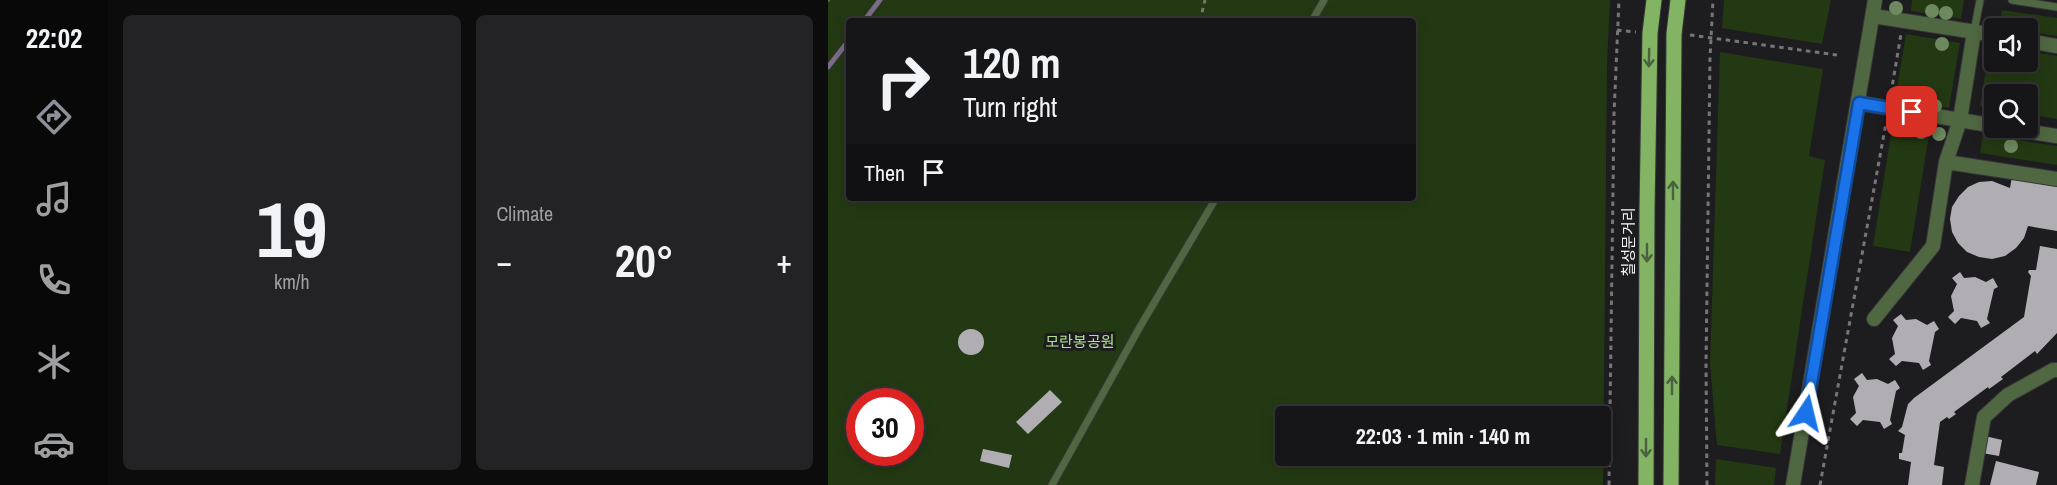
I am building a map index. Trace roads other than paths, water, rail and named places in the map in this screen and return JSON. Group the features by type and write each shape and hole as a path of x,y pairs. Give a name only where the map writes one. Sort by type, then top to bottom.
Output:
{"main road":[{"name":"칠성문거리","path":"1646,485 1650,33 1654,0"},
{"path":"1671,485 1674,34 1678,0"}],"street":[{"path":"1793,485 1875,0"},
{"path":"1873,16 1984,33"},
{"path":"1874,319 1933,246 1946,162 1960,120 1974,32"},
{"path":"2038,43 2057,46"},
{"path":"1859,103 1984,124"},
{"path":"2038,133 2057,136"},
{"path":"1946,162 2057,179"},
{"path":"1972,485 1984,417 2008,395 2056,368"}],"lane":[{"path":"1314,18 1324,0"},
{"path":"1974,32 1980,0"},
{"path":"2012,0 2057,7"},
{"path":"1052,485 1141,325 1214,201"}],"waterway":[{"path":"866,18 880,0"},
{"path":"828,67 846,44"}],"park label":[{"name":"모란봉공원","path":"1080,342"}]}
